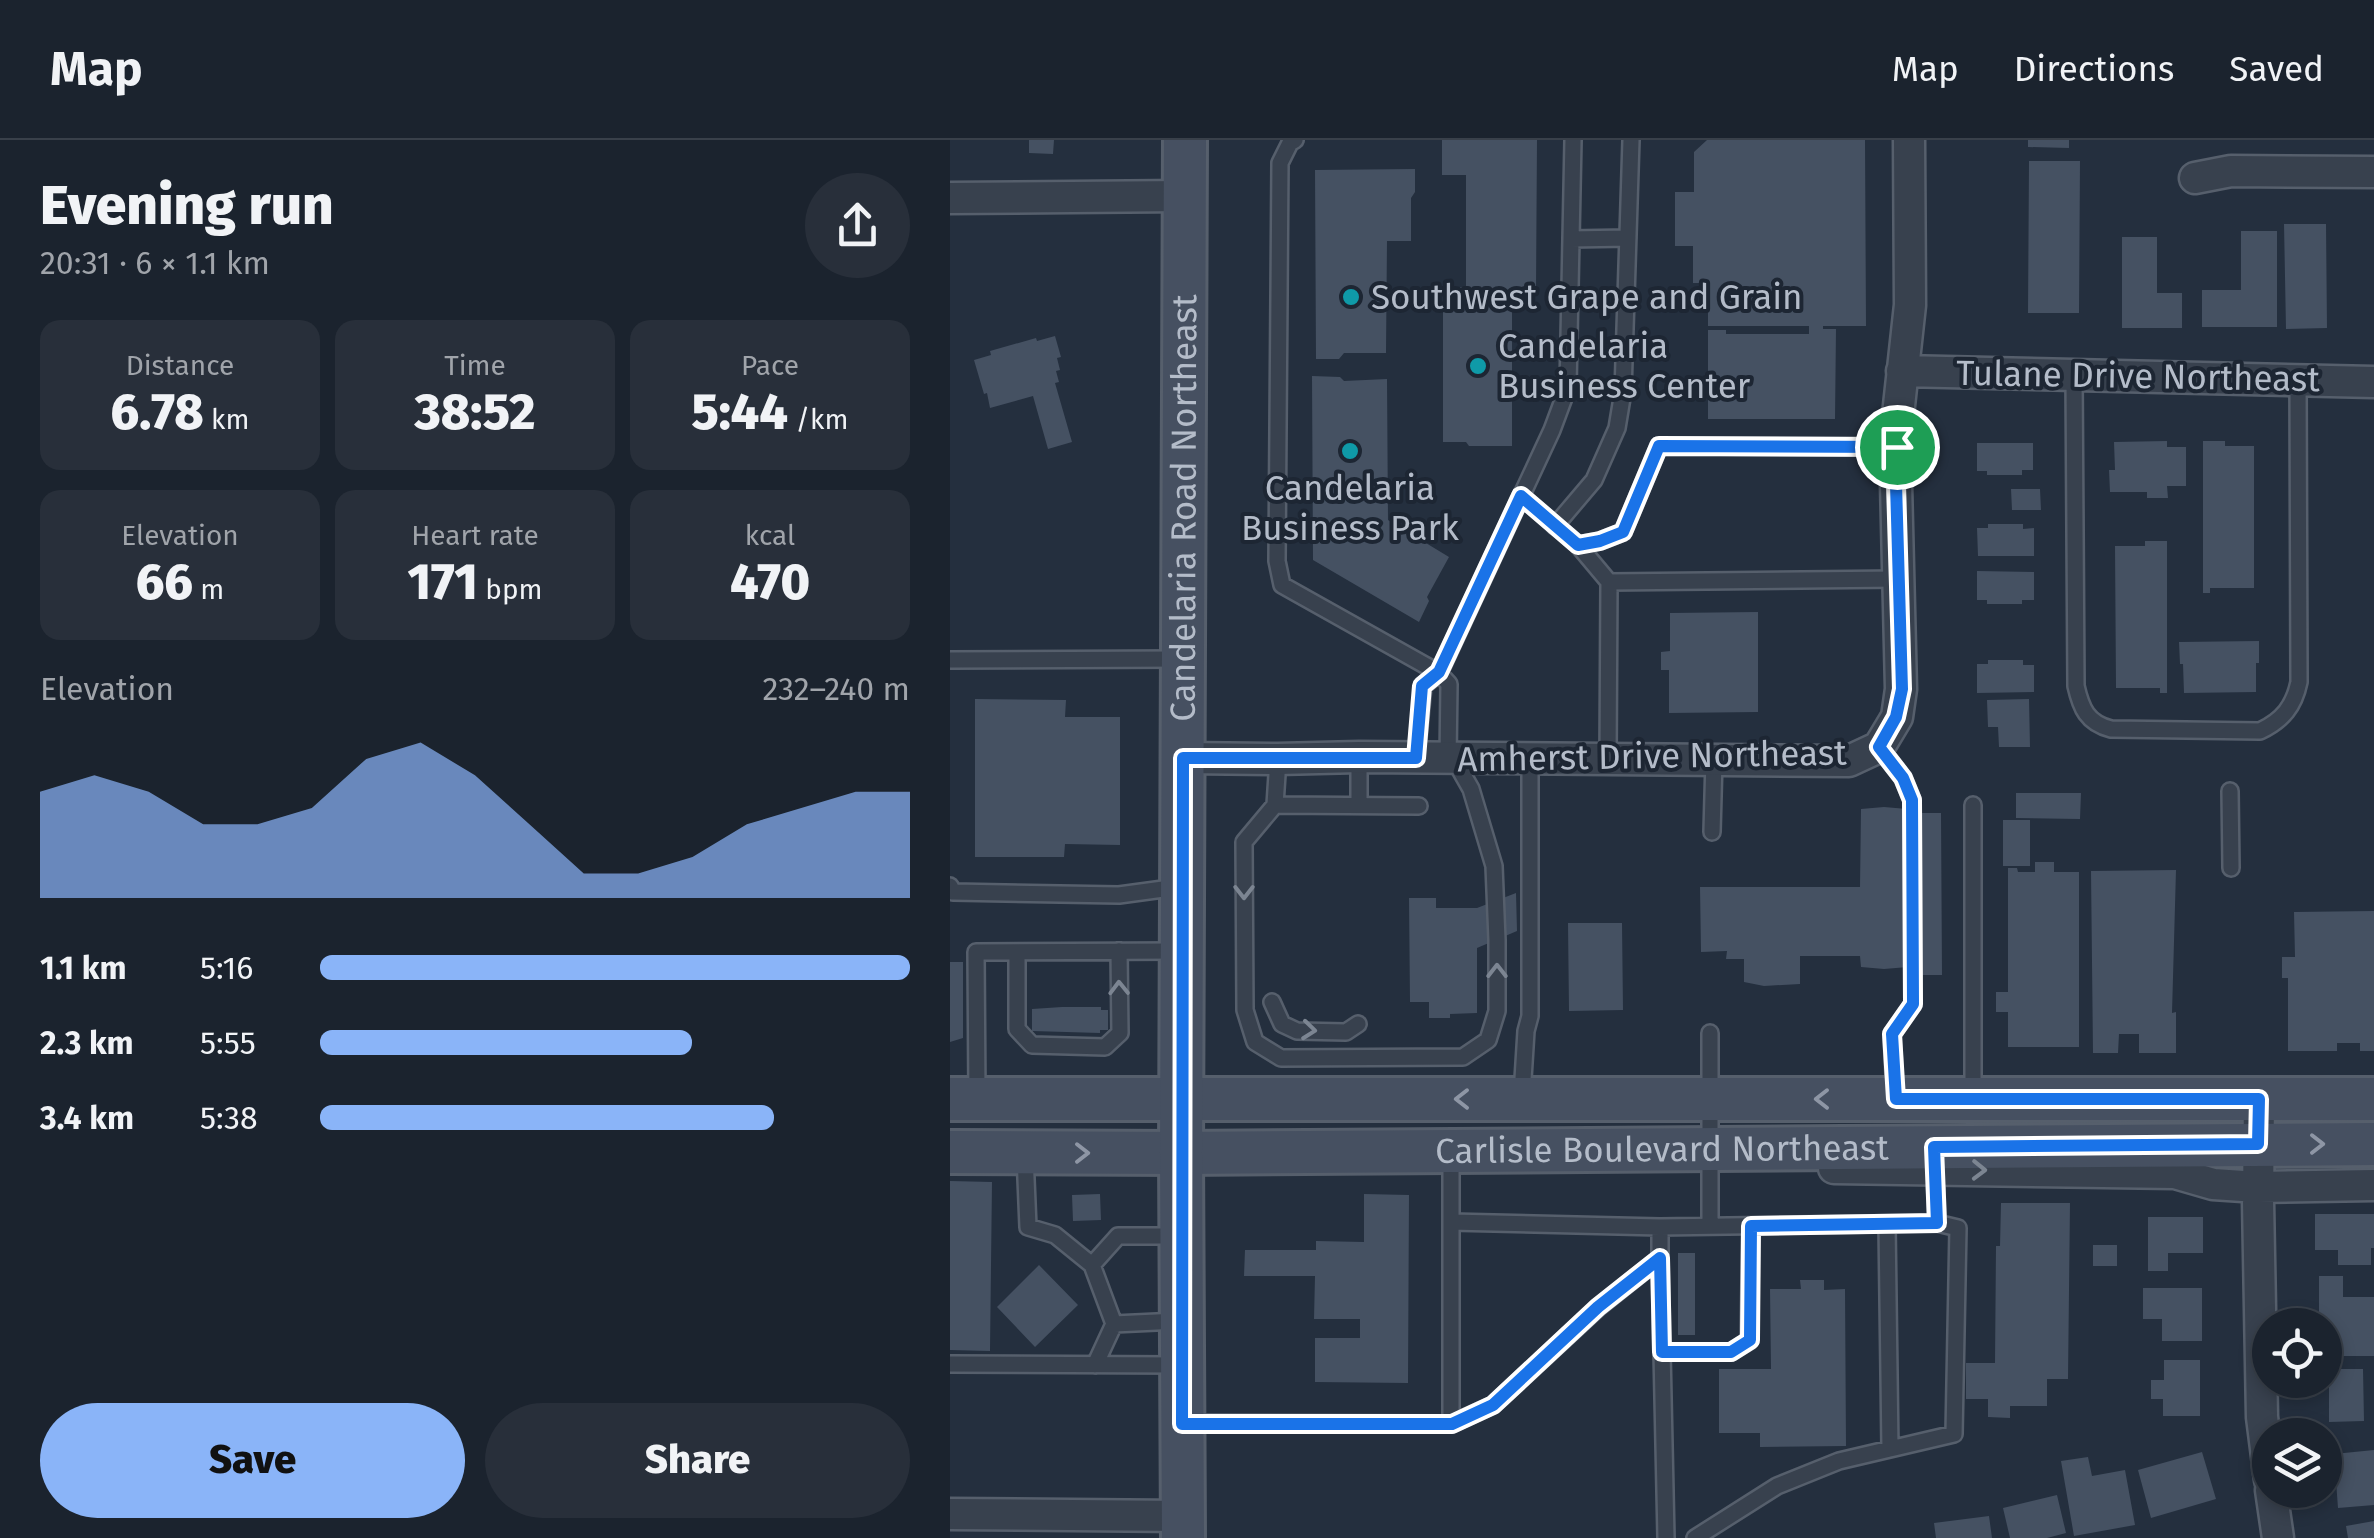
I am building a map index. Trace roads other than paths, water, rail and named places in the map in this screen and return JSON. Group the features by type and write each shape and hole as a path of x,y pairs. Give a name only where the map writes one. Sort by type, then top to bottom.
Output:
{"main road":[{"name":"Candelaria Road Northeast","path":"1183,1527 1184,140"},
{"name":"Carlisle Boulevard Northeast","path":"963,1100 2374,1099"},
{"name":"Carlisle Boulevard Northeast","path":"950,1152 1708,1149 1934,1158 2258,1144 2374,1144"}],"street":[{"path":"1879,747 1896,717 1902,689 1897,447 1910,305 1909,140"},
{"path":"2194,178 2231,171 2374,172"},
{"path":"950,198 1184,196"},
{"name":"Tulane Drive Northeast","path":"1902,371 2374,382"},
{"name":"Amherst Drive Northeast","path":"1183,758 1850,761 1879,747"},
{"path":"2259,1099 2262,1418"},
{"path":"1934,1158 2175,1173 2213,1184 2258,1187 2374,1185"},
{"path":"2274,1508 2278,1538"},
{"path":"950,1514 1183,1527"}],"lane":[{"path":"1278,759 1274,806 1244,842 1245,1010 1255,1042 1281,1058 1463,1057 1488,1040 1496,1011 1494,866 1471,790 1451,759 1449,684 1439,672 1282,585 1277,561 1280,164 1290,143 1296,140"},
{"path":"1416,758 1422,686 1439,672 1552,430 1568,387 1574,140"},
{"path":"1555,526 1594,480 1617,428 1624,392 1631,140"},
{"path":"1572,239 1628,238"},
{"path":"2074,374 2076,686 2089,719 2111,729 2260,730 2276,724 2288,711 2299,682 2298,380"},
{"path":"1578,545 1623,532 1659,446 1897,447"},
{"path":"1521,496 1578,545 1609,582 1608,759"},
{"path":"1609,582 1899,579"},
{"path":"950,660 1183,659"},
{"path":"1879,747 1903,778 1912,800 1913,1004 1883,1034 1896,1099"},
{"path":"1359,757 1359,806"},
{"path":"1522,1099 1530,1016 1530,759"},
{"path":"1712,832 1714,760"},
{"path":"2230,791 2231,868"},
{"path":"1973,805 1973,1099"},
{"path":"1274,806 1419,806"},
{"path":"950,886 953,892 1119,895 1182,886"},
{"path":"1017,952 1017,1028 1024,1037 1032,1045 1105,1046 1120,1033 1119,951"},
{"path":"963,1100 976,952 1182,951"},
{"path":"1272,1002 1282,1024 1297,1030 1346,1032 1358,1024"},
{"path":"1710,1033 1710,1226"},
{"path":"1451,1151 1452,1424"},
{"path":"1024,1152 1028,1227 1055,1235 1092,1266 1114,1324 1095,1364"},
{"path":"1934,1158 1937,1223"},
{"path":"1451,1222 1660,1227 1937,1223 1958,1228 1954,1434 1839,1462 1777,1486 1695,1538"},
{"path":"1887,1224 1890,1450"},
{"path":"1662,1352 1731,1352 1750,1340 1751,1226"},
{"path":"1660,1227 1666,1538"},
{"path":"1092,1266 1118,1236 1182,1236"},
{"path":"1182,1424 1452,1424 1493,1405 1598,1307 1660,1258"},
{"path":"1114,1324 1182,1321"},
{"path":"950,1364 1182,1365"}],"place":[{"name":"Southwest Grape and Grain","path":"1351,297"},
{"name":"Candelaria Business Center","path":"1478,366"},
{"name":"Candelaria Business Park","path":"1350,451"}]}
